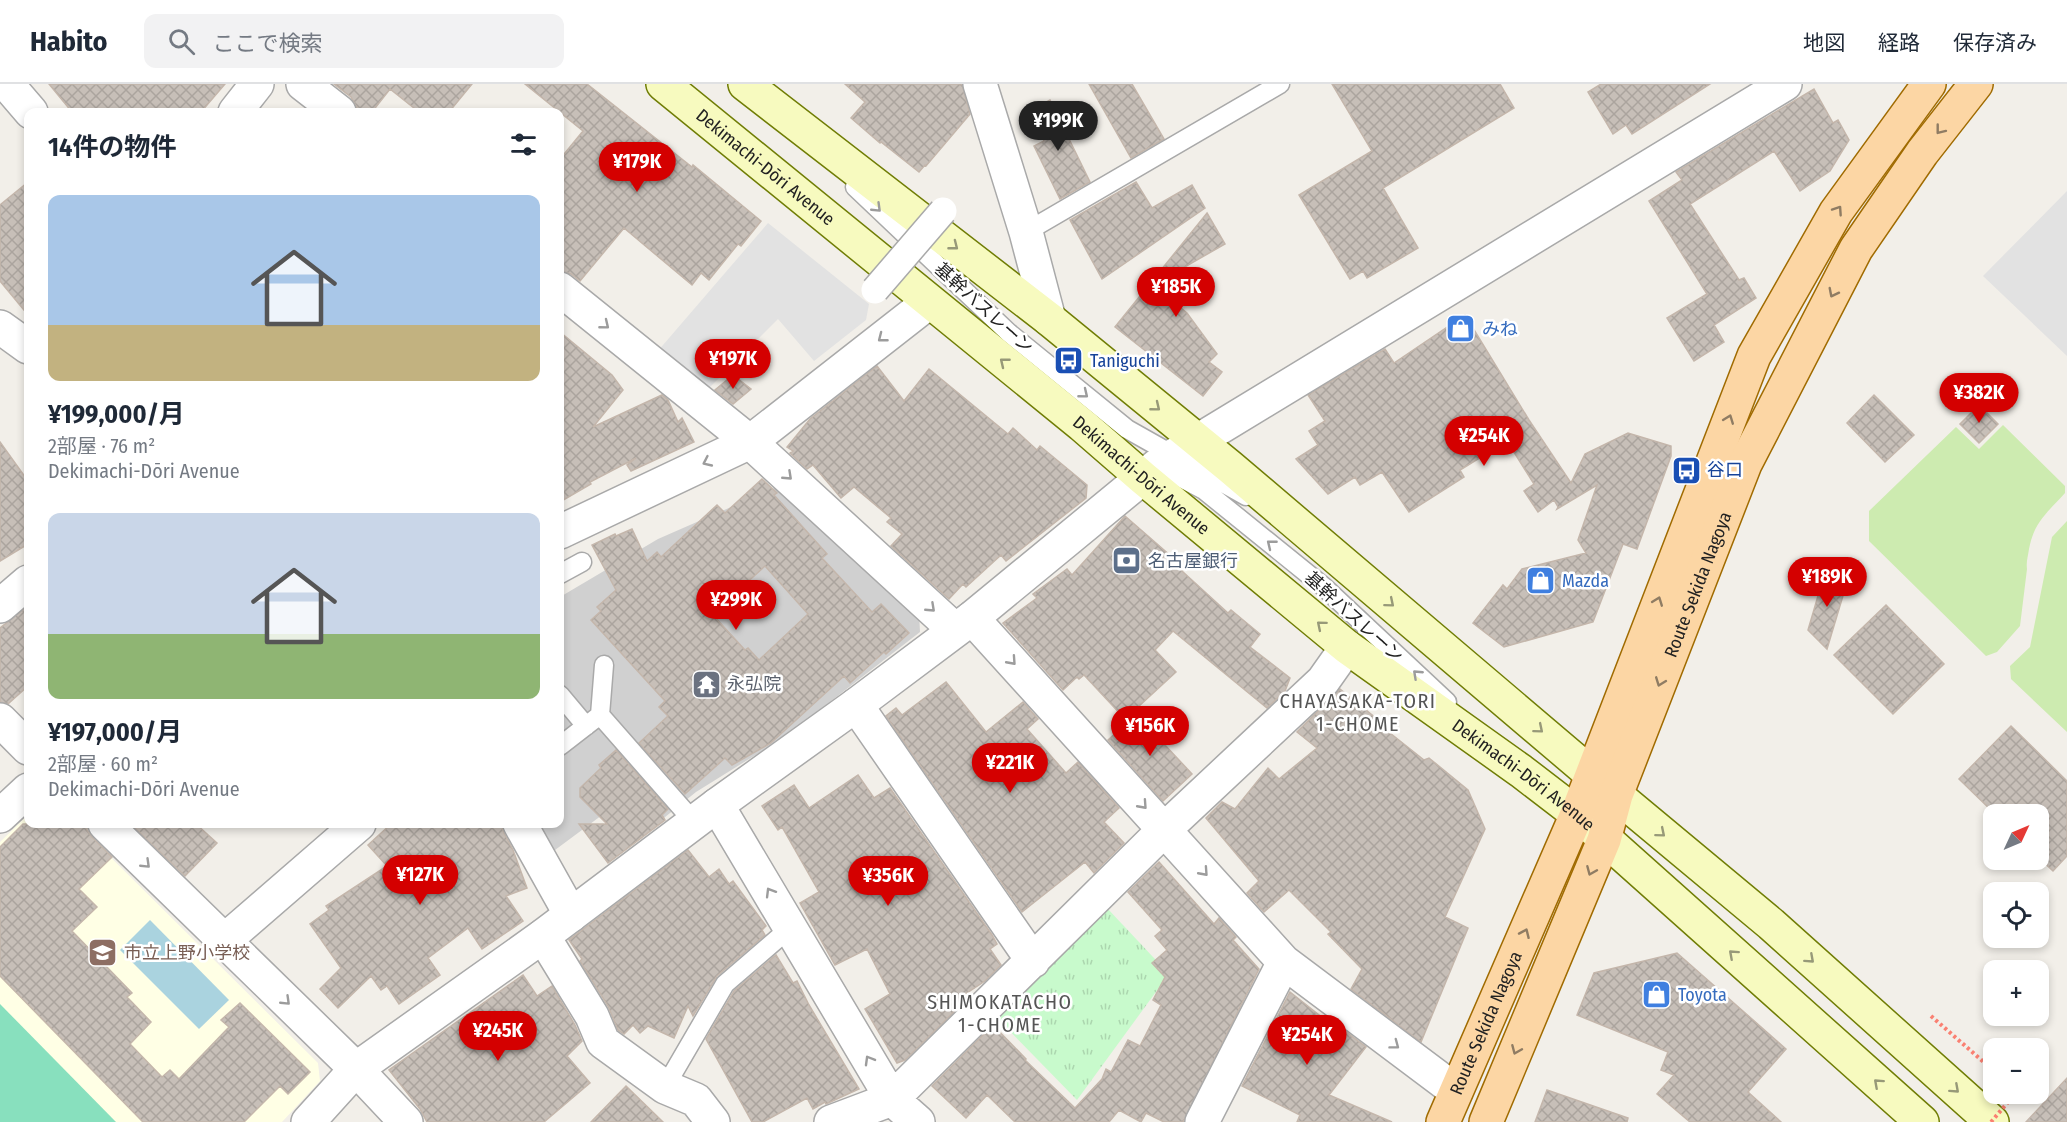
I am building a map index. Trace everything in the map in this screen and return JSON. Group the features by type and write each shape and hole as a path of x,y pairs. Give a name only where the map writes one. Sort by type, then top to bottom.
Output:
{"main road":[{"name":"Dekimachi-Dōri Avenue","path":"663,84 928,302 1082,425 1168,460 1297,524 1771,924 1991,1122"},
{"name":"Route Sekida Nagoya","path":"1443,1122 1577,814 1754,356 1836,212 1929,84"},
{"name":"Route Sekida Nagoya","path":"1489,1120 1604,840 1616,795 1746,464 1856,249 1922,153 1976,84"},
{"name":"Dekimachi-Dōri Avenue","path":"751,90 1049,319 1168,460 1347,647 1521,771 1577,814 1922,1122"}],"street":[{"path":"7,84 28,108"},
{"path":"238,108 257,84"},
{"path":"303,84 334,108"},
{"path":"980,84 1026,232 1049,319"},
{"path":"308,1122 356,1069 543,936 964,624 1168,460 1744,94 1785,84"},
{"path":"875,291 943,211"},
{"path":"564,292 750,442 964,624 1165,829 1284,962 1456,1091"},
{"path":"564,530 750,442 928,302"},
{"path":"0,327 24,344"},
{"path":"0,606 24,585"},
{"path":"831,1122 892,1099 1165,829 1323,681 1347,647"},
{"path":"856,705 1033,961"},
{"path":"0,720 24,744"},
{"path":"0,816 24,794"},
{"path":"705,814 791,927 892,1099 918,1122"},
{"path":"109,828 356,1069 406,1122"},
{"path":"224,941 354,828"},
{"path":"522,828 571,915"},
{"path":"543,936 592,1016 603,1042 665,1087 696,1100 713,1122"},
{"path":"1202,1122 1284,962"}],"lane":[{"path":"1026,232 1280,84"},
{"name":"基幹バスレーン","path":"751,90 1009,333 1324,587 1521,771"},
{"path":"564,572 582,562"},
{"path":"564,743 600,715 604,665"},
{"path":"564,700 586,726"},
{"path":"600,715 705,814"},
{"path":"665,1087 725,984 791,927"}],"path":[{"path":"1930,1016 1983,1062"},
{"path":"1991,1122 2006,1104"}],"shaded area":[{"path":"2067,191 2067,356 1983,276"},
{"path":"768,223 869,304 866,320 814,361 778,319 704,393 657,352"},
{"name":"永弘院","path":"779,486 919,614 920,632 786,736 696,792 649,830 625,798 551,853 541,828 564,828 564,595 658,539"},
{"name":"市立上野小学校","path":"24,819 24,828 81,828 318,1063 320,1081 282,1122 0,1122 0,842"}],"green space":[{"path":"2003,425 2065,486 2065,493 2042,518 2031,540 2020,626 1997,652 1986,656 1869,541 1869,511 1956,427 1979,449"},
{"path":"2067,521 2067,732 2011,679 2010,666 2030,647 2052,537"},
{"path":"1107,908 1169,974 1077,1100 996,1017"},
{"path":"0,1004 116,1122 0,1122"}],"water":[{"path":"150,920 229,1000 199,1029 120,950"}],"building":[{"path":"49,84 225,84 204,108 69,108"},
{"path":"334,84 472,84 452,108 414,108 390,89 375,108 357,108 351,97"},
{"path":"525,84 587,84 692,167 693,165 761,221 741,246 738,244 709,280 701,273 692,285 624,228 580,281 564,272 564,154 583,131 564,116 564,108 555,108"},
{"path":"845,84 962,84 970,114 919,172 851,118 865,102"},
{"path":"1089,84 1132,84 1164,139 1131,158"},
{"path":"1332,84 1500,84 1514,108 1383,188 1418,248 1367,278 1363,271 1350,279 1299,195 1372,151"},
{"path":"1601,84 1710,84 1632,134 1626,125 1613,134 1588,92"},
{"path":"1814,89 1833,123 1838,120 1849,140 1830,171 1800,191 1774,151 1690,204 1739,280 1744,278 1756,298 1714,325 1724,342 1694,361 1667,318 1707,294 1649,201 1682,180 1676,172"},
{"path":"1050,100 1090,182 1060,199 1034,146 1044,141 1029,111"},
{"path":"1136,182 1152,208 1192,185 1205,208 1102,279 1070,220"},
{"path":"24,185 24,310 0,281 0,205"},
{"path":"1207,213 1225,244 1153,285 1187,313 1217,354 1209,362 1222,372 1203,396 1115,327"},
{"path":"1465,315 1529,420 1571,483 1585,454 1628,433 1671,446 1671,456 1637,549 1623,544 1593,622 1504,647 1473,623 1503,585 1507,589 1522,569 1586,553 1578,540 1597,485 1557,509 1554,500 1538,512 1524,491 1534,484 1507,441 1460,470 1464,477 1409,512 1382,472 1360,485 1355,477 1328,494 1296,459 1318,445 1309,431 1325,421 1308,395 1385,349 1394,363"},
{"path":"564,335 612,375 623,390 593,427 662,395 668,400 678,422 682,418 694,442 631,471 627,465 636,458 590,482 591,484 564,500"},
{"path":"877,366 904,401 929,369 1008,434 1013,428 1037,450 1040,446 1087,485 1086,498 1006,561 1001,555 966,587 963,584 949,599 891,546 902,534 887,522 891,518 854,487 841,498 813,465 807,469 790,453 793,451 787,447 810,419"},
{"path":"733,375 751,389 733,404 715,390"},
{"path":"1874,395 1914,435 1885,462 1847,423"},
{"path":"1979,405 1998,424 1979,443 1960,424"},
{"path":"0,442 24,475 24,546 0,561"},
{"path":"762,479 777,493 774,495 827,554 822,558 872,612 881,604 909,633 850,683 844,676 771,743 732,765 725,758 685,794 639,743 668,716 659,707 665,701 591,620 601,611 597,607 616,590 592,545 632,529 647,561 657,552 661,557 717,505 725,513","holes":["765,566 808,614 759,660 748,648 745,650 712,614"]},
{"path":"1125,516 1173,558 1171,561 1228,613 1231,610 1260,634 1250,647 1290,678 1285,691 1267,708 1173,631 1155,650 1176,672 1125,719 1084,675 1079,679 1077,677 1063,690 1003,623 1037,598 1033,594 1067,569 1072,575"},
{"path":"1825,572 1848,579 1827,649 1808,630"},
{"path":"1886,605 1944,664 1893,714 1834,655"},
{"path":"24,609 24,690 8,704 0,702 0,628"},
{"path":"946,682 986,732 1023,702 1038,719 1027,729 1066,773 1078,762 1119,808 1104,822 1124,843 1094,873 1085,862 1022,912 886,716 896,708 902,715"},
{"path":"1340,689 1424,760 1429,758 1468,790 1485,829 1445,917 1468,928 1421,1042 1351,989 1362,969 1328,934 1331,932 1289,890 1264,912 1247,893 1259,881 1206,818 1222,802 1235,809 1268,768 1279,779 1317,748 1297,732"},
{"path":"1136,714 1192,774 1163,801 1108,740"},
{"path":"2011,726 2067,781 2067,856 2053,871 2049,867 2049,804 1985,804 1959,779"},
{"path":"616,750 668,809 662,815 665,820 608,863 579,824 607,824 580,797 580,788 601,768 599,765"},
{"path":"858,775 874,798 890,788 992,935 997,944 990,949 1001,965 985,981 964,995 967,999 905,1060 897,1063 865,1009 890,994 867,949 835,965 800,903 819,892 782,827 778,830 762,806 794,785 809,808"},
{"path":"23,824 24,828 87,828 92,837 112,857 79,889 97,907 72,931 132,993 127,997 151,1022 130,1044 162,1077 170,1070 179,1079 229,1027 221,1020 240,1003 310,1072 288,1094 280,1086 244,1122 143,1122 0,976 0,847"},
{"path":"135,828 200,828 217,843 185,876"},
{"path":"387,828 502,828 527,888 506,896 523,921 482,949 468,928 428,958 440,975 399,1004 387,986 381,990 371,976 338,1008 320,989 341,968 310,924 329,910 326,906 387,866 368,845"},
{"path":"688,850 709,877 719,869 729,884 733,881 766,926 762,930 765,935 717,976 693,1016 688,1006 674,1038 648,1026 640,1033 633,1025 624,1034 618,1030 608,1006 569,940"},
{"path":"1159,862 1214,924 1219,918 1236,937 1233,940 1259,969 1183,1122 1164,1122 1146,1113 1141,1122 1119,1110 1109,1122 1015,1122 987,1095 966,1118 932,1086 993,1025 1025,1060 1075,1108 1102,1079 1106,1069 1111,1072 1128,1040 1140,1046 1161,1005 1153,1000 1165,977 1152,963 1167,950 1155,936 1162,930 1128,892"},
{"path":"1677,953 1786,1049 1748,1092 1781,1122 1690,1122 1657,1094 1674,1075 1661,1070 1668,1052 1577,1015 1594,973"},
{"path":"776,955 793,983 797,981 859,1089 813,1109 807,1098 763,1122 752,1122 706,1039 734,991"},
{"path":"523,975 537,996 552,986 582,1041 567,1056 590,1083 544,1122 427,1122 420,1109 389,1070"},
{"path":"1290,992 1333,1026 1334,1023 1366,1047 1329,1095 1392,1122 1297,1122 1300,1115 1242,1086"},
{"path":"2067,1078 2067,1122 2026,1122 2043,1104 2049,1104 2049,1097"},
{"path":"626,1086 663,1122 591,1122"},
{"path":"1547,1090 1628,1118 1627,1122 1535,1122"}],"place":[{"name":"みね","path":"1461,329"},
{"name":"Taniguchi","path":"1069,361"},
{"name":"谷口","path":"1686,470"},
{"name":"名古屋銀行","path":"1127,561"},
{"name":"Mazda","path":"1541,581"},
{"name":"永弘院","path":"706,684"},
{"name":"市立上野小学校","path":"103,953"},
{"name":"Toyota","path":"1657,995"}],"district":[{"name":"CHAYASAKA-TORI 1-CHOME","path":"1358,712"},
{"name":"SHIMOKATACHO 1-CHOME","path":"1000,1014"}]}
